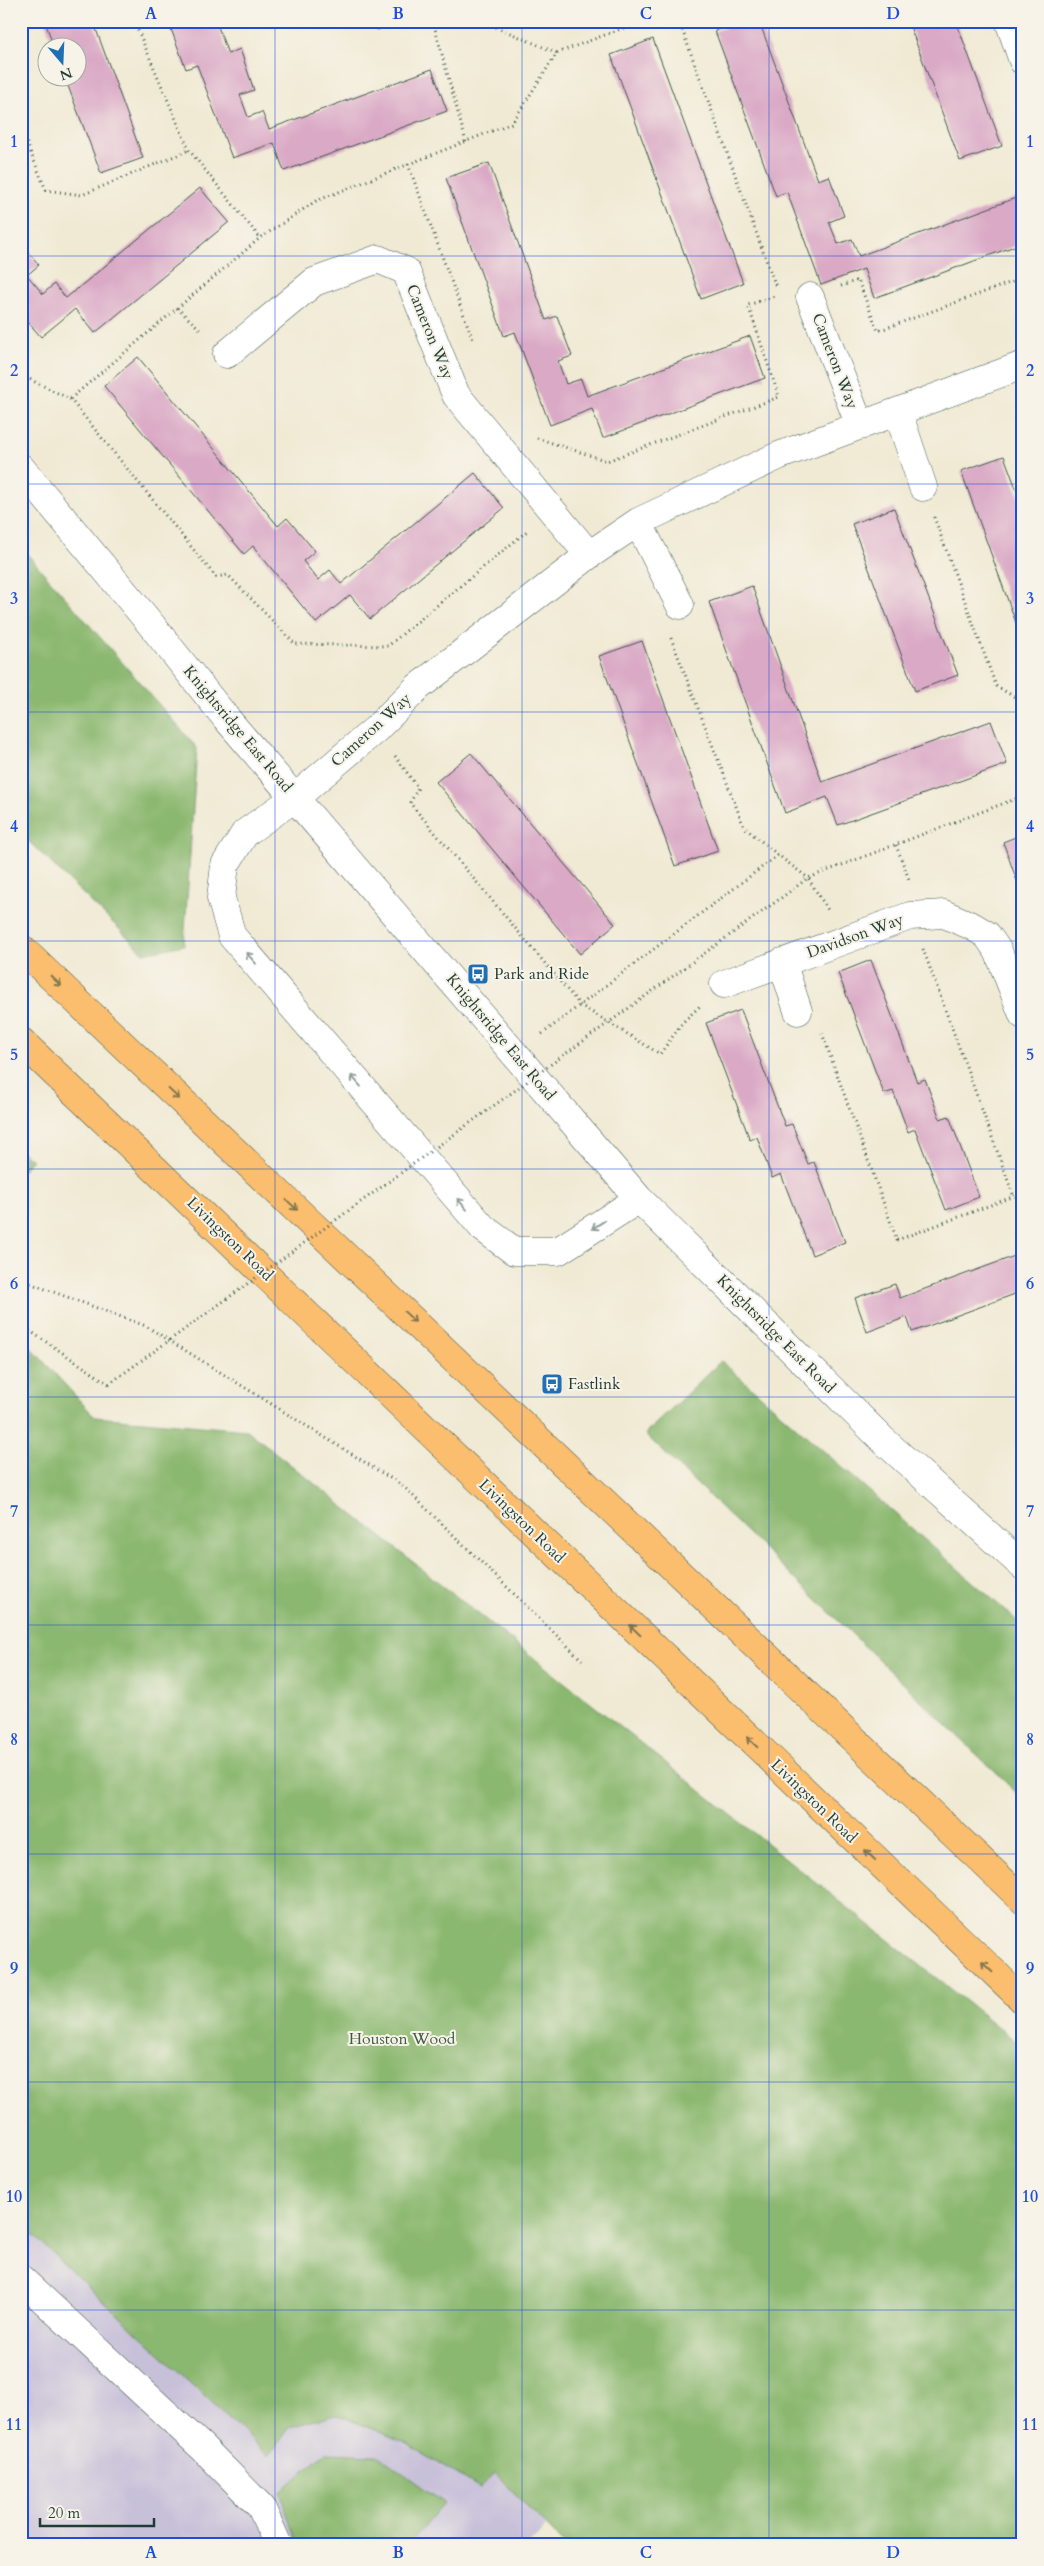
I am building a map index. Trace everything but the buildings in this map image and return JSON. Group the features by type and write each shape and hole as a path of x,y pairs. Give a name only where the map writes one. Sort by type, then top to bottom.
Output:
{"main road":[{"path":"21,948 1023,1900"},
{"name":"Livingston Road","path":"21,1041 101,1115 1023,2000"},
{"path":"21,1052 101,1115"}],"street":[{"path":"1009,21 1023,61"},
{"name":"Cameron Way","path":"227,354 314,282 378,259 406,271 456,395 590,555"},
{"name":"Cameron Way","path":"810,297 860,426"},
{"name":"Cameron Way","path":"639,1199 558,1252 514,1251 483,1228 232,936 221,898 225,865 245,832 296,797 376,729 418,687 590,555 638,522 778,456 1023,365"},
{"path":"898,412 923,488"},
{"name":"Knightsridge East Road","path":"21,468 144,614 226,718 296,797 639,1199 883,1440 1023,1566"},
{"path":"638,522 680,606"},
{"name":"Davidson Way","path":"724,984 910,916 944,914 972,926 987,935 998,951 1023,1015"},
{"path":"782,962 798,1011"},
{"path":"21,2279 203,2448 261,2507 278,2545"}],"path":[{"path":"134,21 189,150 260,238"},
{"path":"443,21 434,25 466,142"},
{"path":"482,21 557,53"},
{"path":"70,399 260,238 316,201 512,123 557,53 642,21"},
{"path":"533,437 608,461 779,397 748,305 779,295 679,21"},
{"path":"21,129 46,190 82,194 189,150"},
{"path":"408,164 475,344"},
{"path":"810,297 858,280 878,331 1023,278"},
{"path":"21,375 70,399 216,577 228,575 295,644 388,646 552,510"},
{"path":"923,488 996,686 1023,702"},
{"path":"680,606 665,623 744,827 808,878 846,939"},
{"path":"376,729 418,788 410,803 580,1006 660,1054 683,1022 724,984"},
{"path":"21,1324 109,1384 808,878 1023,796"},
{"path":"896,845 912,889 910,916 1014,1196"},
{"path":"536,1038 778,855"},
{"path":"798,1011 815,1012 897,1240 1023,1193"},
{"path":"546,1091 567,1074 555,1060"},
{"path":"21,1280 146,1326 403,1486 582,1660"}],"shaded area":[{"path":"21,1769 648,2418 529,2545 21,2545"}],"green space":[{"path":"21,547 197,748 184,945 144,953 21,834"},
{"path":"21,1151 32,1160 21,1172"},
{"name":"Houston Wood","path":"21,1337 95,1417 247,1430 1023,2047 1023,2545 565,2545 495,2473 480,2488 400,2440 336,2414 290,2427 269,2456 21,2224"},
{"path":"721,1361 1023,1626 1023,1799 645,1434"},
{"path":"325,2453 378,2455 444,2503 408,2545 297,2545 280,2492"}],"place":[{"name":"Park and Ride","path":"478,974"},
{"name":"Fastlink","path":"552,1384"}]}
